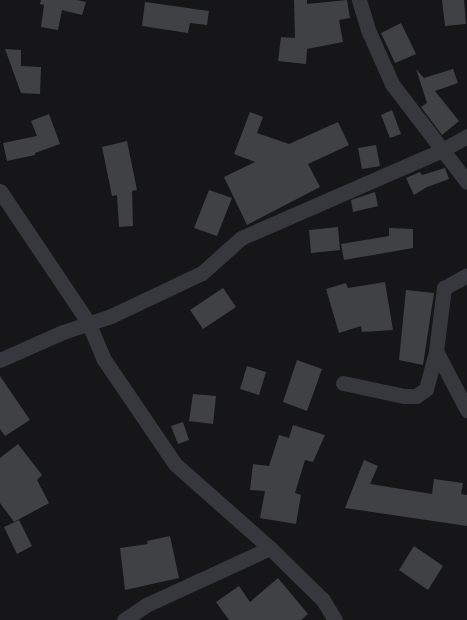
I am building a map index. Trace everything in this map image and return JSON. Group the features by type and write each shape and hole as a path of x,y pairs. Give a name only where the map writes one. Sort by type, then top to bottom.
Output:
{"street":[{"path":"359,0 369,32 392,84 467,182"},
{"path":"0,360 88,322 110,316 202,274 241,238 442,150 467,136"},
{"path":"0,191 88,322 103,358 176,464 270,548 323,600 335,620"},
{"path":"343,383 404,396 416,396 426,389 436,352 444,288 467,275"},
{"path":"436,352 467,410"},
{"path":"124,620 146,606 270,548"}],"building":[{"path":"41,0 77,0 86,2 82,15 62,10 58,30 41,27 44,5 40,4"},
{"path":"294,0 307,0 307,4 347,0 350,18 339,20 343,42 307,49 306,64 278,61 281,37 295,38"},
{"path":"442,0 464,0 466,24 445,26"},
{"path":"145,2 209,11 207,25 190,23 188,33 142,26"},
{"path":"401,23 416,54 395,63 381,33"},
{"path":"5,49 21,50 21,66 41,67 40,94 21,93"},
{"path":"416,69 424,78 453,69 458,83 435,91 459,121 442,135 421,107 427,103"},
{"path":"392,110 401,134 390,138 381,115"},
{"path":"250,112 263,117 257,133 289,144 338,122 349,145 308,164 320,187 247,225 224,177 255,162 234,154"},
{"path":"49,114 60,144 35,153 35,155 7,161 3,143 37,136 31,121"},
{"path":"127,141 137,190 132,191 133,226 119,227 117,195 112,196 102,147"},
{"path":"376,145 380,166 362,169 358,148"},
{"path":"445,168 449,179 427,187 414,195 406,178 420,172 422,175"},
{"path":"209,190 232,198 217,236 194,228"},
{"path":"375,192 378,206 353,212 351,200"},
{"path":"338,227 340,250 311,253 309,230"},
{"path":"389,228 413,229 413,248 344,260 341,244 389,236"},
{"path":"385,282 393,330 362,332 361,326 339,333 326,289 346,283 348,288"},
{"path":"223,288 236,307 203,329 190,310"},
{"path":"406,290 434,293 423,365 399,360"},
{"path":"297,360 322,369 307,411 283,402"},
{"path":"247,366 266,372 259,395 240,389"},
{"path":"0,376 30,420 5,436 0,429"},
{"path":"193,394 216,396 213,424 189,421"},
{"path":"183,422 189,440 178,444 171,426"},
{"path":"293,425 325,435 313,462 305,460 295,493 301,495 296,524 260,518 265,491 250,490 253,464 269,466 279,435 289,438"},
{"path":"18,444 42,475 37,480 49,503 14,522 0,503 0,458"},
{"path":"364,460 378,466 370,484 432,494 434,479 463,483 461,494 467,495 467,526 345,508"},
{"path":"19,520 32,546 17,554 4,527"},
{"path":"170,536 179,578 125,590 120,548 148,544 147,541"},
{"path":"414,546 443,566 428,590 399,570"},
{"path":"278,578 308,614 301,620 229,620 216,602 239,586 250,602"}]}
